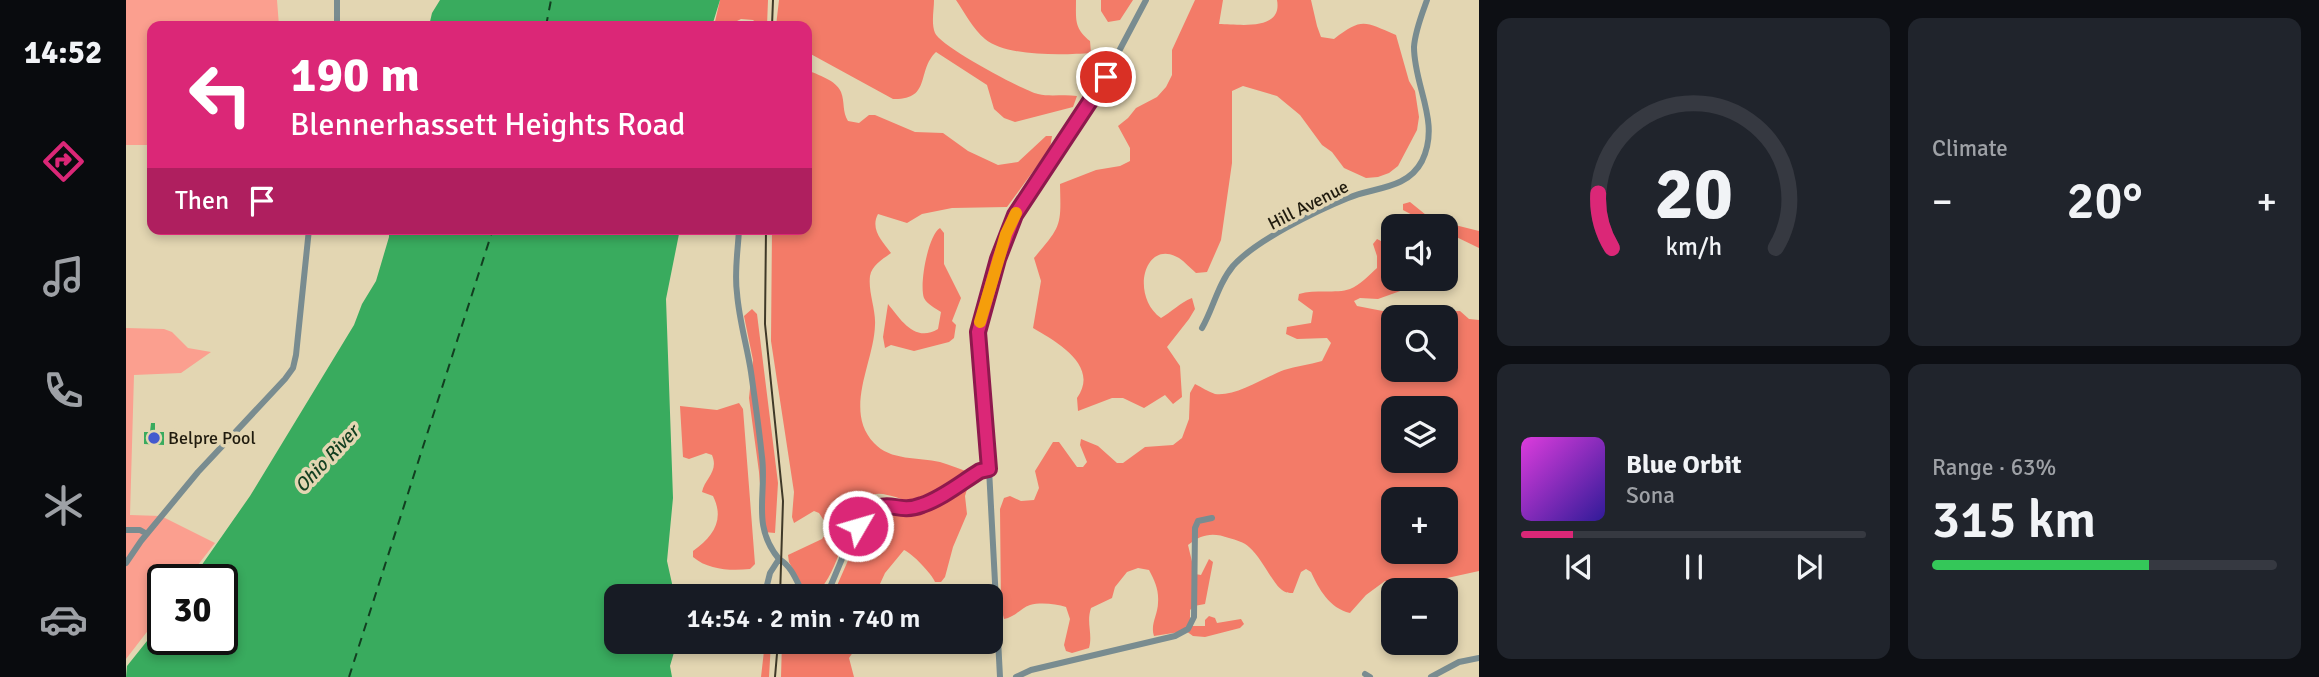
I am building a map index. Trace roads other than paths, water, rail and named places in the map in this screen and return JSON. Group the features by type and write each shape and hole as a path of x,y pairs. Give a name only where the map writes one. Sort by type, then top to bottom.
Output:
{"street":[{"path":"337,0 337,21"},
{"path":"1000,677 989,469 978,332 1006,234 1035,182 1106,77 1146,0"},
{"name":"Hill Avenue","path":"1202,328 1223,282 1244,257 1284,230 1348,197 1396,184 1420,165 1429,140 1430,128 1414,44 1426,0"},
{"path":"126,563 146,534 214,454 293,368 308,235"},
{"path":"739,235 736,291 764,469 760,505 762,522 769,545 793,573 798,584"},
{"path":"831,584 849,542 871,510 887,505 918,507 980,471 989,469"},
{"path":"1016,677 1031,670 1087,655 1175,636 1188,629 1194,617 1195,527 1198,521 1212,518"},
{"path":"126,530 140,530 146,534"},
{"path":"767,584 770,573 779,559"},
{"path":"1431,677 1460,662 1479,658"}],"water":[{"path":"440,0 720,0 714,21 430,21"},
{"name":"Ohio River","path":"389,235 679,235 666,299 673,498 667,561 672,584 604,584 604,654 674,654 670,666 672,677 126,677 127,666 147,641 147,655 238,655 238,564 202,564 250,496 354,325 362,304 376,281"},
{"name":"Belpre Pool","path":"151,423 155,423 155,432 164,432 164,445 144,444 144,432 150,432"}],"railway":[{"path":"772,21 773,0"},
{"path":"766,235 765,324 783,501 780,584"},
{"path":"775,677 777,654"}],"place":[{"name":"Belpre Pool","path":"154,438"}]}
